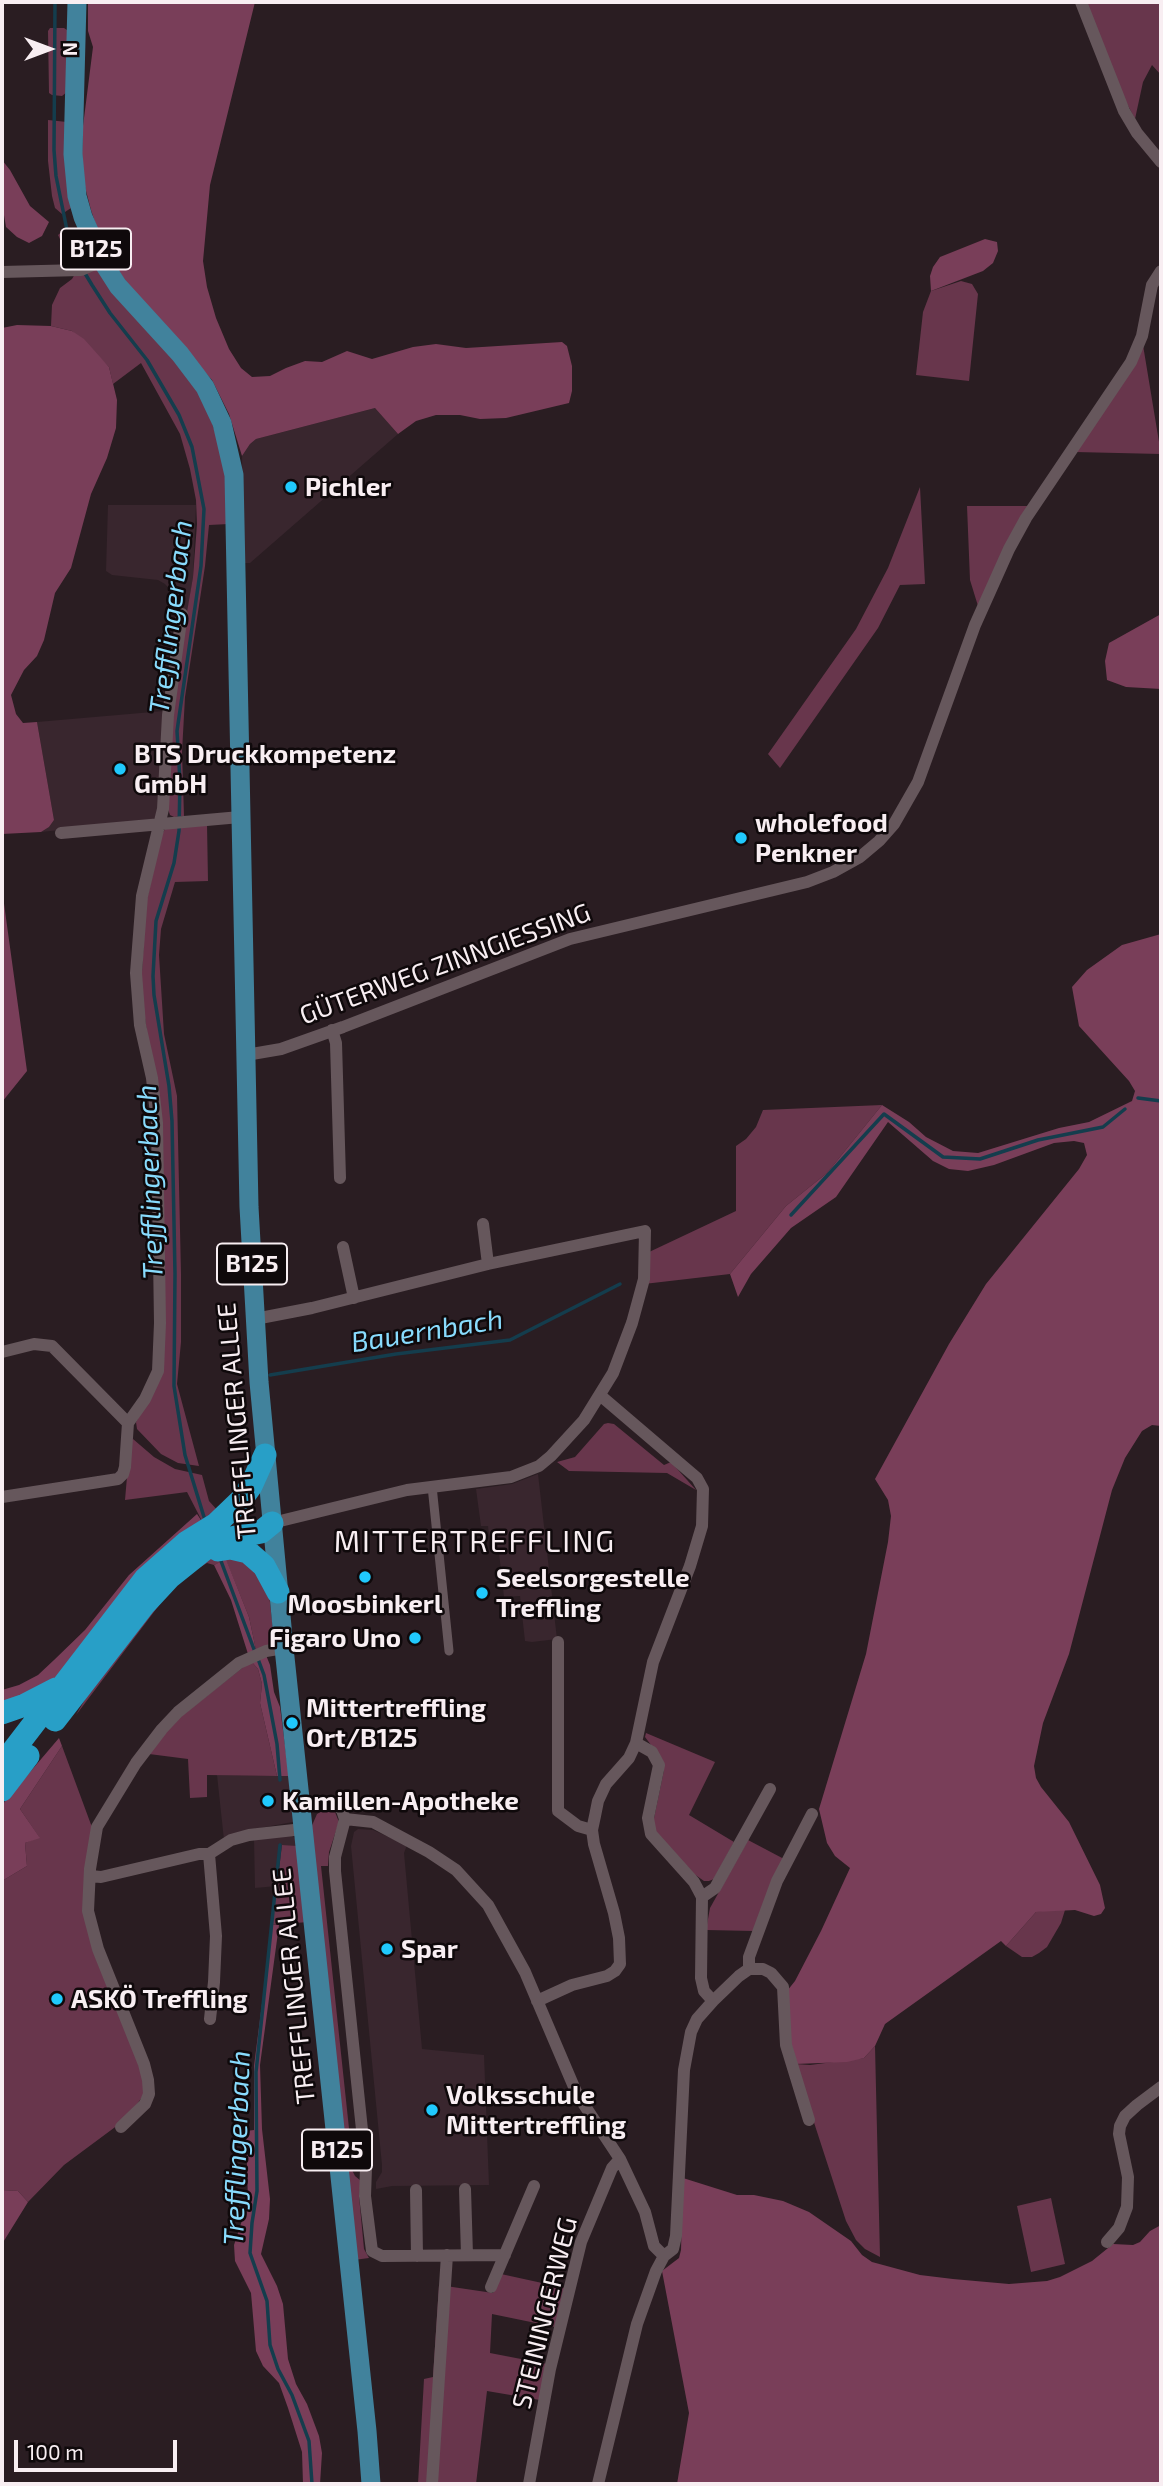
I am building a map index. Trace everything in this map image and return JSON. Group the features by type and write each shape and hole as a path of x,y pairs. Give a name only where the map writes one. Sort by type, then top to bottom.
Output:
{"highway":[{"path":"2,1765 145,1579 187,1542 216,1524 241,1500 260,1469 265,1455"},
{"path":"216,1524 253,1517 272,1523"},
{"path":"2,1790 144,1605 170,1577 205,1549 261,1532 272,1523"},
{"path":"191,1559 232,1548 248,1552 264,1566 278,1592"},
{"path":"2,1713 25,1705 62,1686"}],"main road":[{"name":"B125","path":"77,2 74,176 92,266"},
{"name":"TREFFLINGER ALLEE","path":"92,266 180,354 205,387 222,423 231,455 235,501 240,817 249,1054 249,1207 265,1455 278,1592 275,1649 301,1805 371,2484"}],"street":[{"path":"1081,2 1124,111 1137,133 1161,162"},
{"path":"2,272 92,266"},
{"name":"GÜTERWEG ZINNGIESSING","path":"249,1054 281,1049 569,939 807,882 860,857 879,841 894,824 918,782 975,625 1009,549 1040,496 1130,362 1142,336 1152,285 1161,271"},
{"path":"2,1497 118,1479 125,1466 128,1423 153,1384 158,1371 157,1123 152,1078 140,1025 136,973 138,921 165,824 163,809 169,696 182,614"},
{"path":"61,833 240,817"},
{"path":"332,1030 336,1043 340,1178"},
{"path":"483,1224 488,1264"},
{"path":"255,1319 354,1298 488,1264 645,1231 644,1279 623,1348 601,1396 565,1442 539,1466 511,1477 383,1495 272,1523"},
{"path":"343,1247 354,1298"},
{"path":"2,1352 34,1344 52,1346 128,1423"},
{"path":"537,2001 572,1985 607,1976 620,1964 617,1926 592,1829 598,1801 606,1784 629,1758 636,1743 653,1662 690,1566 702,1526 704,1505 697,1478 601,1396"},
{"path":"432,1486 449,1651"},
{"path":"558,1642 558,1811 578,1826 592,1829"},
{"path":"121,2127 145,2104 149,2094 148,2080 88,1911 97,1827 144,1753 178,1713 230,1668 275,1649"},
{"path":"636,1743 652,1752 659,1765 648,1818 652,1834 694,1882 702,1897 701,1978 704,1991 713,2001"},
{"path":"702,1897 715,1888 771,1789"},
{"path":"301,1805 334,1803 342,1810 345,1819 335,1857 335,1871 366,2168 365,2196 370,2246 376,2255 505,2255"},
{"path":"749,1969 749,1957 777,1881 812,1814"},
{"path":"345,1819 383,1826 429,1852 466,1880 499,1922 579,2098 620,2159 645,2212 654,2246 664,2256"},
{"path":"90,1877 102,1877 199,1854 209,1854 241,1837 303,1829"},
{"path":"209,1854 216,1936 215,1982 210,2019"},
{"path":"598,2484 637,2324 664,2256 673,2249 679,2215 686,2056 691,2032 697,2019 713,2001 749,1969 765,1970 783,1987 786,2045 809,2120"},
{"path":"1107,2242 1119,2228 1127,2207 1128,2177 1119,2134 1120,2126 1125,2116 1161,2087"},
{"name":"STEININGERWEG","path":"529,2484 550,2369 581,2242 612,2168 620,2159"},
{"path":"491,2287 534,2186"},
{"path":"465,2189 467,2255"},
{"path":"416,2190 417,2256"},
{"path":"432,2484 447,2255"}],"shaded area":[{"path":"88,2 255,2 210,185 203,261 216,318 229,349 241,368 252,377 270,376 305,361 322,362 347,351 372,359 413,347 436,344 466,348 562,342 567,346 572,366 569,403 506,418 480,419 460,415 436,415 416,421 398,434 375,408 256,439 242,456 229,414 212,380 132,291 99,234 84,183 82,154 93,47 88,31"},
{"path":"1085,2 1161,2 1161,75 1152,65 1143,82 1135,119 1121,92"},
{"path":"50,28 64,28 70,32 67,92 62,96 49,93"},
{"path":"48,120 67,122 71,208 62,214 55,208 52,196 48,161"},
{"path":"2,160 30,206 49,222 42,236 29,243 6,227 2,203"},
{"path":"65,229 84,241 94,260 73,266 58,235"},
{"path":"985,239 997,242 998,251 993,263 983,271 931,291 930,276 940,257"},
{"path":"100,270 181,365 205,400 224,461 229,524 209,525 185,697 182,752 184,816 174,817 168,809 175,682 193,577 196,500 180,434 141,363 113,384 109,367 72,331 51,326 52,305 60,288 75,274"},
{"path":"961,281 972,284 978,294 969,381 916,375 923,312 931,291"},
{"path":"17,325 51,326 72,331 84,339 109,367 117,400 116,428 107,458 91,494 71,568 55,593 44,640 37,656 24,670 11,695 16,714 23,723 37,722 54,820 41,832 2,834 2,328"},
{"path":"1143,345 1161,454 1075,452"},
{"name":"Pichler","path":"375,408 398,434 250,563 244,563 242,456 250,444 256,439"},
{"path":"920,487 925,584 900,585 878,628 780,768 768,754 856,629 888,568"},
{"path":"108,505 196,505 193,577 187,615 177,613 175,595 158,580 112,575 106,571"},
{"path":"967,506 1029,506 978,606 970,580"},
{"path":"1161,614 1161,689 1126,687 1107,680 1105,661 1109,643"},
{"path":"164,711 158,812 154,820 41,832 54,820 37,722"},
{"path":"207,824 208,881 175,882 161,929 159,955 164,1034 177,1096 181,1342 177,1384 199,1466 178,1463 161,1454 137,1429 136,1422 154,1389 161,1135 141,989 146,903 162,834 165,829"},
{"path":"2,889 27,1071 2,1102"},
{"path":"1161,934 1161,1426 1152,1425 1142,1431 1125,1458 1112,1490 1069,1654 1043,1723 1034,1766 1041,1787 1069,1822 1100,1885 1105,1908 1101,1914 1094,1916 1075,1910 1036,1912 1006,1946 1001,1941 885,2024 875,2046 864,2058 847,2062 795,2064 789,2044 787,1991 821,1931 850,1868 835,1856 827,1843 819,1809 866,1654 888,1542 891,1516 888,1500 875,1479 949,1344 986,1284 1079,1169 1087,1155 1084,1143 1054,1143 994,1165 968,1171 949,1169 933,1161 888,1122 836,1197 791,1228 751,1274 738,1297 730,1274 786,1206 827,1173 882,1105 909,1122 926,1137 953,1151 978,1153 1059,1128 1089,1122 1132,1101 1135,1091 1129,1081 1079,1026 1072,987 1087,970 1122,945"},
{"path":"882,1105 827,1173 786,1206 730,1274 644,1284 647,1253 736,1211 736,1146 756,1127 763,1110"},
{"path":"604,1424 614,1424 664,1465 671,1462 696,1490 667,1473 569,1471 557,1462 575,1457"},
{"path":"133,1439 154,1457 175,1469 202,1475 209,1501 219,1512 203,1523 187,1492 125,1500 130,1442"},
{"path":"538,1474 557,1639 532,1642 525,1641 520,1596 504,1597 499,1553 491,1553 488,1526 481,1526 476,1489 512,1484"},
{"path":"197,1514 203,1523 52,1684 2,1708 2,1690 38,1675 85,1630 129,1575"},
{"path":"230,1553 247,1557 265,1578 274,1638 271,1644 256,1650 249,1617 226,1560 214,1565 207,1563 183,1578 166,1596 76,1715 92,1687 164,1595 181,1578 202,1563"},
{"path":"226,1559 249,1617 256,1650 248,1654 231,1600 214,1565"},
{"path":"266,1655 280,1707 289,1776 277,1776 260,1703 262,1684 258,1669 251,1661"},
{"path":"251,1661 258,1669 262,1684 260,1703 277,1776 207,1775 207,1797 190,1798 188,1759 149,1754 174,1722"},
{"path":"646,1733 715,1762 689,1815 734,1842 714,1879 704,1881 694,1874 656,1832 653,1823 664,1770 663,1761 645,1737"},
{"path":"59,1738 62,1746 20,1809 40,1838 25,1843 27,1866 2,1881 2,1805"},
{"name":"ASKÖ Treffling","path":"62,1746 93,1830 83,1896 143,2078 143,2096 126,2119 64,2165 28,2202 18,2191 2,2190 2,1881 27,1866 25,1843 39,1837 20,1809"},
{"path":"217,1775 289,1776 293,1822 249,1830 224,1840"},
{"path":"326,1809 335,1812 339,1822 329,1852 328,1866 321,1866 351,2147 358,2147 351,2168 361,2181 359,2196 364,2249 369,2258 354,2260 310,1830 317,1814"},
{"path":"358,1829 373,1830 407,1845 404,1853 422,2049 484,2055 489,2185 392,2186 376,2189 382,2165 351,1846 354,1832"},
{"path":"292,1836 300,1846 282,1845 277,1886 255,1888 254,1839"},
{"path":"748,1840 784,1859 754,1931 706,1930 710,1908"},
{"path":"282,1845 300,1846 308,1922 272,1925"},
{"path":"1065,1910 1047,1947 1032,1957 1022,1957 1006,1946 1036,1912"},
{"path":"272,1925 279,1925 260,2065 262,2129 270,2199 269,2219 261,2254 283,2304 288,2359 319,2436 322,2453 320,2484 303,2484 302,2452 279,2383 263,2366 256,2351 251,2293 235,2261 234,2245 248,2202 246,2131 254,2130 254,2066"},
{"path":"875,2046 880,2257 865,2249 856,2240 846,2221 795,2064 810,2065 864,2058"},
{"path":"683,2178 737,2195 754,2195 783,2201 809,2212 851,2241 862,2255 872,2262 920,2275 953,2279 1009,2284 1047,2281 1092,2261 1113,2244 1133,2245 1140,2242 1150,2231 1161,2225 1161,2484 677,2484 689,2413 662,2271 679,2258 681,2250"},
{"path":"2,2190 18,2191 28,2202 2,2244"},
{"path":"1051,2198 1065,2264 1031,2272 1017,2206"},
{"path":"501,2274 565,2288 555,2327 492,2314 490,2353 547,2364 540,2400 487,2391 476,2484 418,2484 424,2379 433,2377 439,2285 493,2293"}],"waterway":[{"name":"Trefflingerbach","path":"55,2 54,150 56,176 68,235 77,260 92,285 147,360 179,415 192,447 204,509 201,566 177,731 179,831 174,863 156,921 153,976 172,1121 174,1386 185,1455 204,1517"},
{"path":"1138,1098 1161,1101"},
{"path":"791,1215 884,1114 943,1157 980,1159 1038,1140 1103,1127 1125,1109"},
{"name":"Bauernbach","path":"270,1375 396,1354 510,1340 620,1284"},
{"name":"Trefflingerbach","path":"221,1561 255,1652"},
{"name":"Trefflingerbach","path":"258,1659 264,1675 277,1744 280,1780"},
{"name":"Trefflingerbach","path":"280,1845 256,2072 257,2191 250,2253 267,2301 270,2345 309,2441 312,2484"}],"place":[{"name":"Pichler","path":"291,487"},
{"name":"BTS Druckkompetenz GmbH","path":"120,769"},
{"name":"wholefood Penkner","path":"741,838"},
{"name":"Moosbinkerl","path":"365,1577"},
{"name":"Seelsorgestelle Treffling","path":"482,1593"},
{"name":"Figaro Uno","path":"415,1638"},
{"name":"Mittertreffling Ort/B125","path":"292,1723"},
{"name":"Kamillen-Apotheke","path":"268,1801"},
{"name":"Spar","path":"387,1949"},
{"name":"ASKÖ Treffling","path":"57,1999"},
{"name":"Volksschule Mittertreffling","path":"432,2110"}],"district":[{"name":"MITTERTREFFLING","path":"475,1542"}]}
